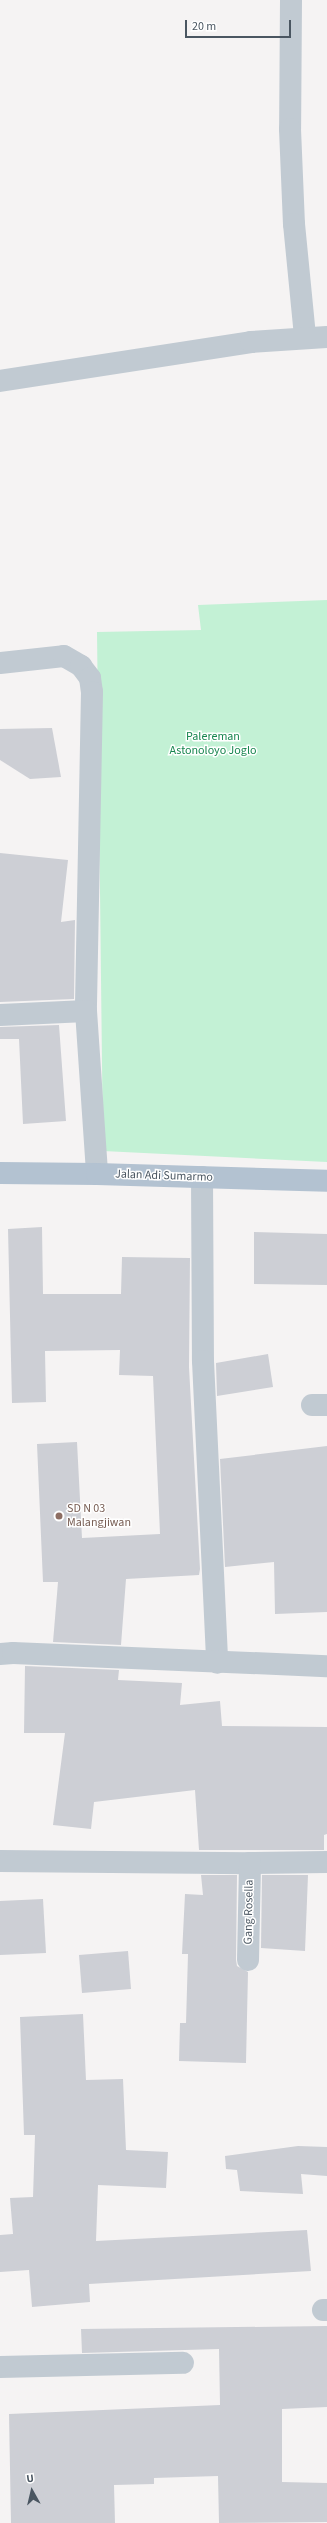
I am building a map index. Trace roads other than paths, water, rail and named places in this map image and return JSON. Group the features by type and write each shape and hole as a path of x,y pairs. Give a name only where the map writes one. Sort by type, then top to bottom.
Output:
{"main road":[{"name":"Jalan Adi Sumarmo","path":"0,1173 97,1174 327,1181"}],"street":[{"path":"290,0 290,129 294,216 305,337"},
{"path":"0,381 251,342 305,337 327,337"},
{"path":"0,663 64,656 81,666 90,678 92,692 86,1011 97,1174"},
{"path":"0,1015 86,1011"},
{"path":"202,1177 203,1369 217,1663"},
{"path":"0,1654 13,1653 217,1663 327,1666"},
{"path":"0,1861 250,1863 327,1862"},
{"name":"Gang Rosella","path":"248,1960 250,1863"},
{"path":"0,2367 183,2363"}],"place":[{"name":"SD N 03 Malangjiwan","path":"59,1516"}],"park label":[{"name":"Palereman Astonoloyo Joglo","path":"213,744"}]}
